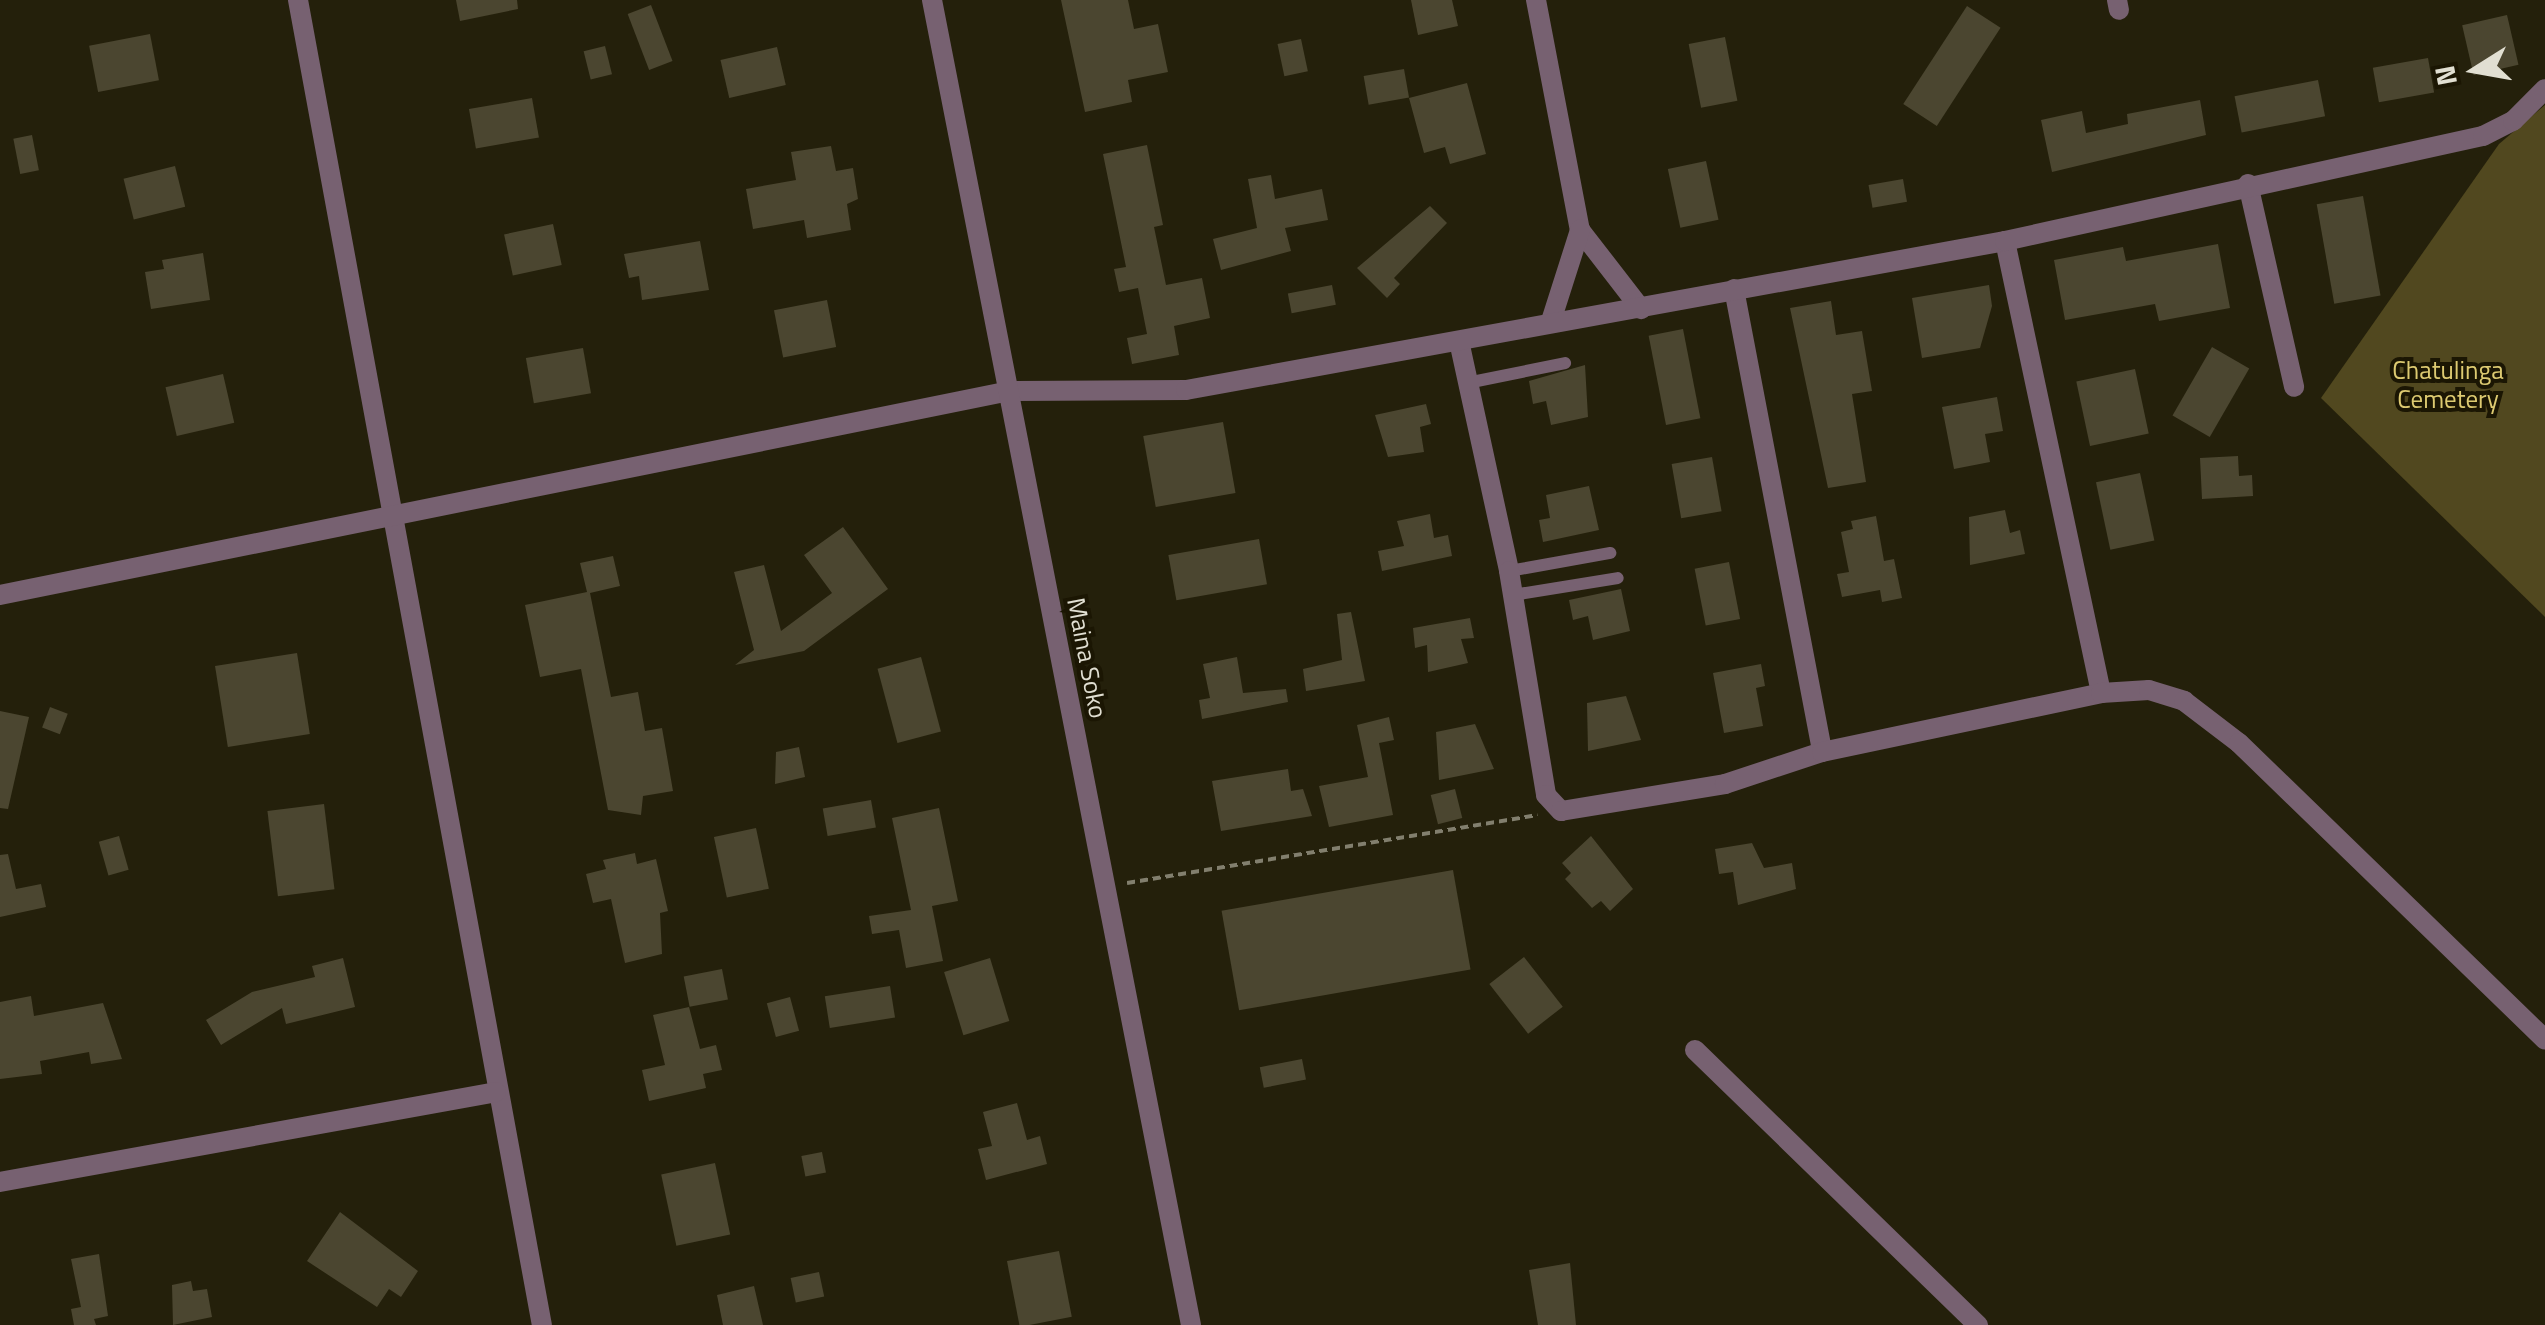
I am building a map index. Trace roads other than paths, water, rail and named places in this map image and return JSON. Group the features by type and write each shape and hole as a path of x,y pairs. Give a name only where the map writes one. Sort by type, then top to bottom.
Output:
{"street":[{"path":"298,0 390,517 542,1325"},
{"name":"Maina Soko","path":"932,0 1191,1325"},
{"path":"1536,0 1580,230 1641,309"},
{"path":"0,595 1010,392 1186,390 2005,241 2248,184 2483,136 2513,122 2545,89"},
{"path":"2248,184 2294,387"},
{"path":"1551,321 1580,230"},
{"path":"2005,241 2100,693"},
{"path":"1734,289 1822,752"},
{"path":"1459,341 1472,382 1509,571 1546,795 1561,811 1725,784 1822,752 2100,693 2149,690 2184,702 2239,743 2545,1040"},
{"path":"1695,1050 1978,1325"},
{"path":"0,1182 496,1092"}],"lane":[{"path":"1472,382 1565,363"},
{"path":"1509,571 1610,553"},
{"path":"1513,595 1618,578"}],"park label":[{"name":"Chatulinga Cemetery","path":"2448,386"}]}
